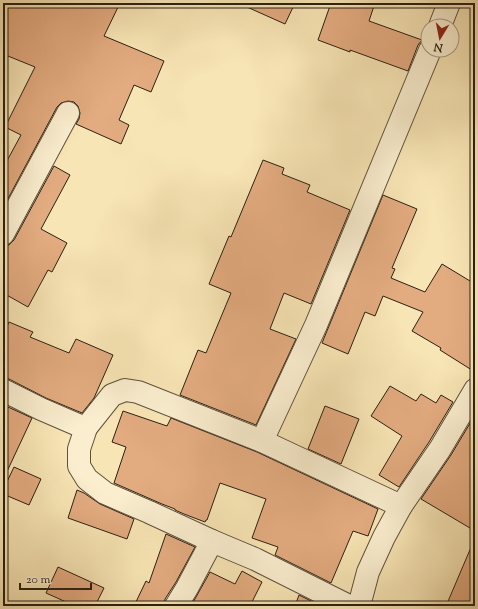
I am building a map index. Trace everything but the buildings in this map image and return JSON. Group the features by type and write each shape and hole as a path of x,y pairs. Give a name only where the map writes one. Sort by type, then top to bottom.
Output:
{"street":[{"path":"443,18 449,3"},
{"path":"262,442 316,325 427,58"},
{"path":"3,234 68,112"},
{"path":"3,390 85,429"},
{"path":"348,606 255,559 105,493 87,479 79,466 79,449 85,429 112,395 125,390 138,392 262,442 401,506"},
{"path":"359,606 368,572 384,537 401,506 440,449 475,390"},
{"path":"176,606 212,541"}]}
